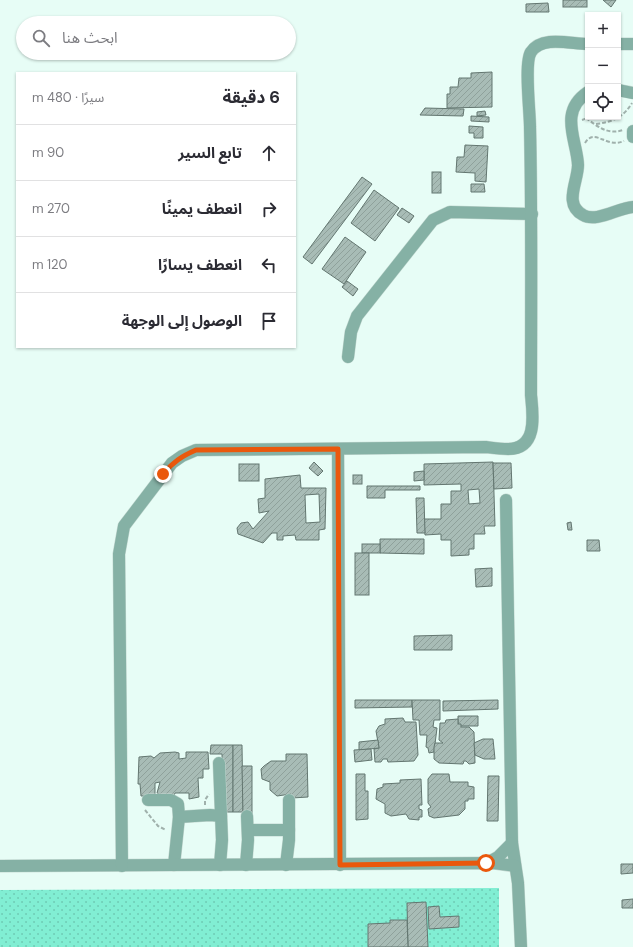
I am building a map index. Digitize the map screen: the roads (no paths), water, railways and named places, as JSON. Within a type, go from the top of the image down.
[{"type":"street","points":[[122,866],[119,554],[124,526],[172,463],[182,456],[196,450],[486,447],[509,450],[515,449],[530,438],[533,426],[531,395],[532,214],[527,63],[531,51],[544,43],[585,44]]},
{"type":"street","points":[[621,44],[633,44]]},
{"type":"street","points":[[621,91],[633,93]]},
{"type":"street","points":[[585,95],[578,102],[572,116],[571,137],[578,165],[577,178],[573,190],[573,202],[579,212],[589,218],[601,217],[631,205]]},
{"type":"street","points":[[348,357],[351,332],[357,316],[433,220],[450,212],[532,214]]},
{"type":"street","points":[[338,449],[340,865]]},
{"type":"street","points":[[506,500],[512,843],[521,947]]},
{"type":"street","points":[[219,763],[222,840],[220,865]]},
{"type":"street","points":[[148,800],[174,800],[178,804],[179,818],[174,865]]},
{"type":"street","points":[[286,865],[289,830],[289,800]]},
{"type":"street","points":[[179,818],[210,815],[221,816]]},
{"type":"street","points":[[246,865],[248,830],[247,816]]},
{"type":"street","points":[[248,830],[289,830]]},
{"type":"street","points":[[486,863],[498,857],[512,843]]},
{"type":"street","points":[[0,866],[486,863],[515,866]]}]
